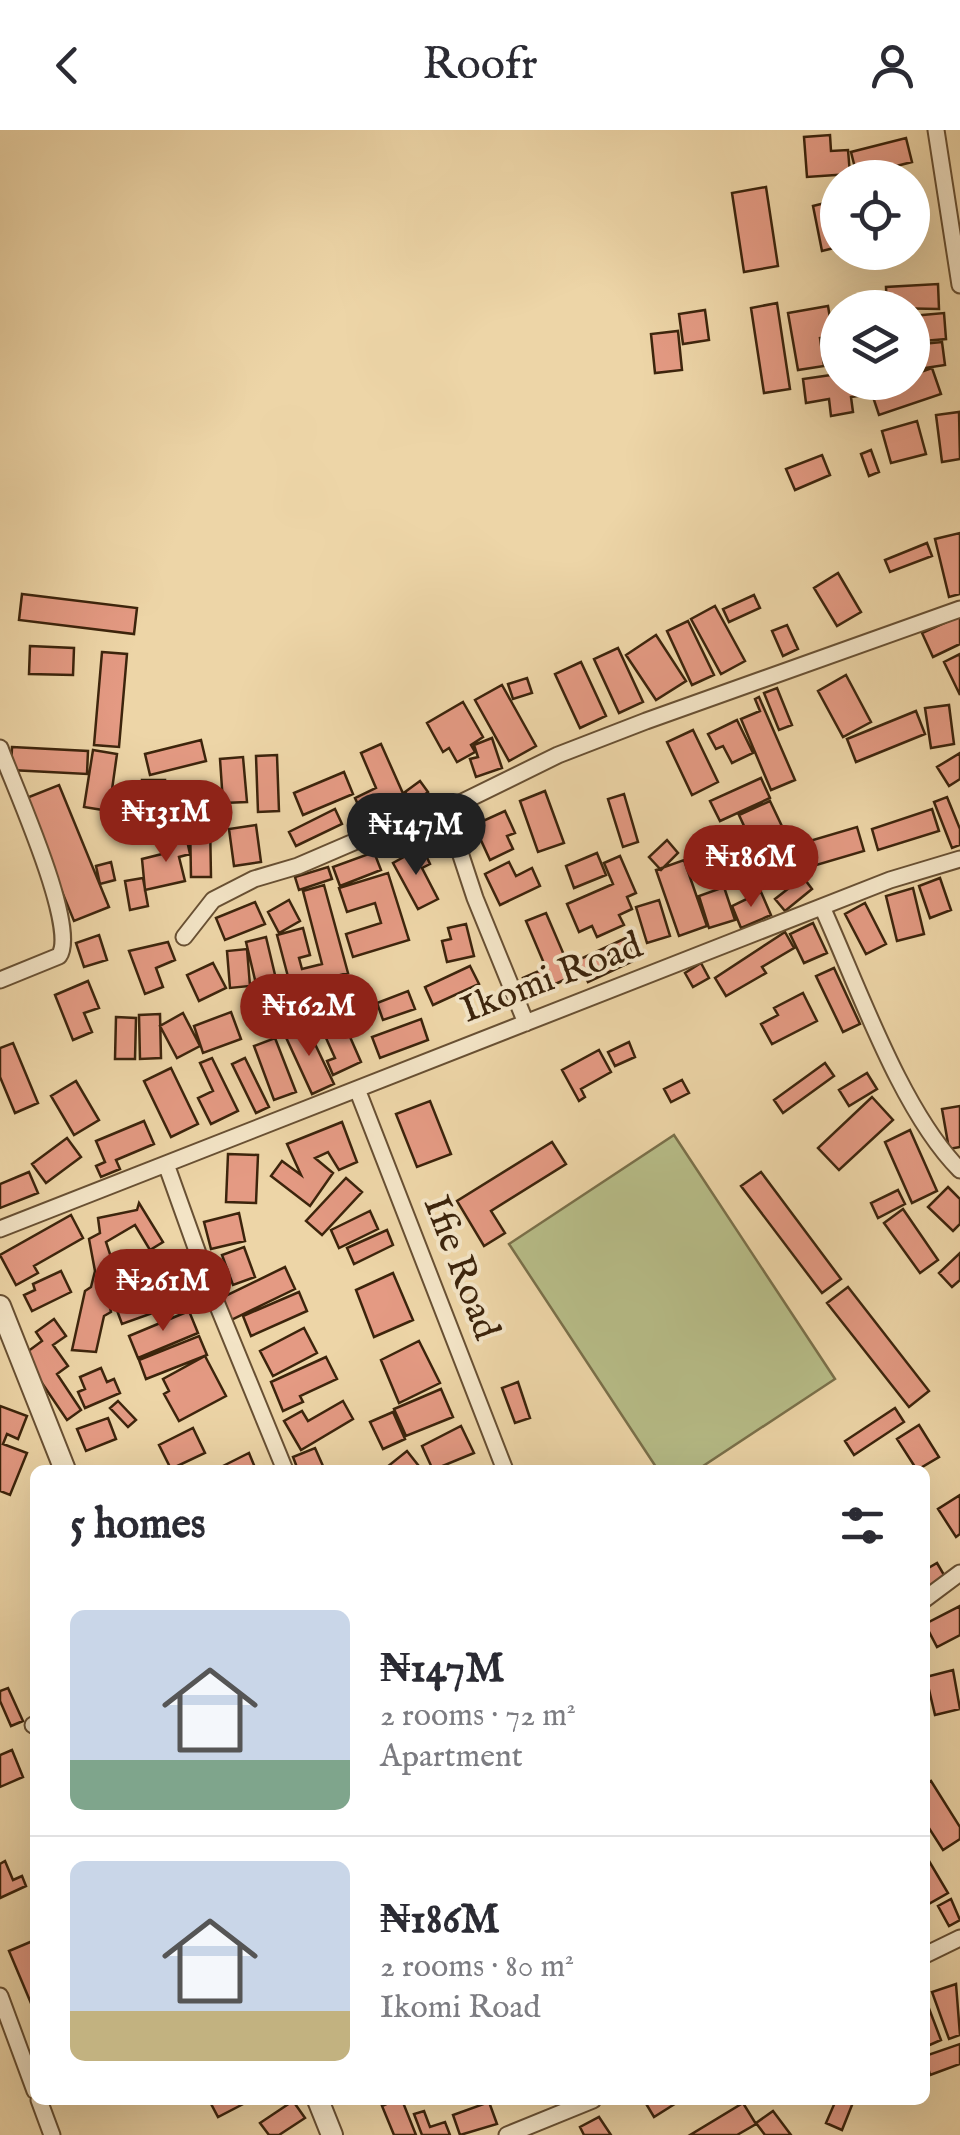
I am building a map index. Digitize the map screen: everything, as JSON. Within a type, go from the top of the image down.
[{"type":"street","points":[[936,130],[960,285]]},
{"type":"street","points":[[184,937],[196,917],[231,890],[412,818],[446,810],[558,755],[960,608]]},
{"type":"street","points":[[0,748],[42,860],[65,938],[59,956],[0,980]]},
{"type":"street","points":[[446,810],[475,898],[526,1023]]},
{"type":"street","name":"Ikomi Road","points":[[0,1229],[822,908],[960,859]]},
{"type":"street","points":[[822,908],[903,1084],[938,1148],[960,1170]]},
{"type":"street","name":"Ifie Road","points":[[357,1088],[503,1465]]},
{"type":"street","points":[[166,1164],[210,1287],[284,1465]]},
{"type":"street","points":[[0,1306],[63,1465]]},
{"type":"street","points":[[930,1595],[960,1573]]},
{"type":"street","points":[[930,1952],[960,1938]]},
{"type":"street","points":[[0,1996],[30,2077]]},
{"type":"street","points":[[40,2105],[52,2135]]},
{"type":"street","points":[[320,2105],[332,2135]]},
{"type":"street","points":[[507,2135],[581,2105]]},
{"type":"green space","points":[[674,1135],[835,1379],[705,1465],[655,1465],[509,1244]]},
{"type":"building","points":[[830,135],[831,151],[848,150],[849,160],[820,160],[820,176],[807,177],[804,137]]},
{"type":"building","points":[[906,138],[912,160],[853,160],[851,152]]},
{"type":"building","points":[[766,187],[778,266],[744,272],[732,193]]},
{"type":"building","points":[[820,204],[820,241],[813,206]]},
{"type":"building","points":[[938,284],[939,309],[930,309],[930,290],[886,287]]},
{"type":"building","points":[[777,303],[790,389],[764,393],[751,308]]},
{"type":"building","points":[[820,307],[820,367],[798,370],[788,313]]},
{"type":"building","points":[[705,310],[709,340],[683,344],[679,314]]},
{"type":"building","points":[[944,313],[946,339],[930,340],[930,314]]},
{"type":"building","points":[[678,331],[682,370],[655,373],[651,334]]},
{"type":"building","points":[[942,342],[945,365],[930,367],[930,343]]},
{"type":"building","points":[[930,369],[941,394],[930,398]]},
{"type":"building","points":[[820,377],[820,400],[823,400],[806,403],[803,379]]},
{"type":"building","points":[[829,400],[851,400],[853,412],[831,416]]},
{"type":"building","points":[[874,400],[923,400],[879,415]]},
{"type":"building","points":[[959,412],[960,459],[942,462],[936,415]]},
{"type":"building","points":[[917,421],[926,454],[891,463],[882,431]]},
{"type":"building","points":[[871,450],[879,472],[869,476],[861,454]]},
{"type":"building","points":[[822,455],[830,475],[795,490],[786,469]]},
{"type":"building","points":[[960,533],[960,594],[949,597],[935,539]]},
{"type":"building","points":[[927,543],[932,556],[890,572],[885,560]]},
{"type":"building","points":[[838,573],[861,612],[837,626],[814,588]]},
{"type":"building","points":[[22,594],[137,608],[134,634],[19,620]]},
{"type":"building","points":[[754,595],[760,608],[729,622],[723,609]]},
{"type":"building","points":[[715,606],[745,661],[721,674],[691,619]]},
{"type":"building","points":[[960,616],[960,644],[933,657],[922,633]]},
{"type":"building","points":[[688,621],[714,675],[692,685],[667,631]]},
{"type":"building","points":[[787,625],[798,649],[783,656],[772,631]]},
{"type":"building","points":[[656,635],[686,681],[656,700],[626,655]]},
{"type":"building","points":[[30,646],[74,648],[73,675],[29,674]]},
{"type":"building","points":[[618,648],[643,702],[619,713],[594,659]]},
{"type":"building","points":[[102,652],[127,654],[119,747],[94,745]]},
{"type":"building","points":[[960,654],[960,695],[944,662]]},
{"type":"building","points":[[581,662],[606,716],[580,728],[555,674]]},
{"type":"building","points":[[846,675],[871,722],[843,737],[818,691]]},
{"type":"building","points":[[527,678],[532,693],[513,699],[508,684]]},
{"type":"building","points":[[502,685],[536,746],[509,761],[475,700]]},
{"type":"building","points":[[777,688],[792,725],[779,730],[764,693]]},
{"type":"building","points":[[759,697],[795,780],[771,790],[741,719],[760,711],[755,699]]},
{"type":"building","points":[[463,702],[483,737],[471,745],[475,752],[457,762],[449,748],[443,752],[427,723]]},
{"type":"building","points":[[949,705],[954,744],[931,748],[925,708]]},
{"type":"building","points":[[916,711],[925,734],[856,762],[847,739]]},
{"type":"building","points":[[737,720],[753,753],[732,763],[723,746],[716,749],[708,734]]},
{"type":"building","points":[[693,730],[718,782],[692,795],[667,742]]},
{"type":"building","points":[[492,738],[502,768],[476,777],[470,759],[478,757],[474,745]]},
{"type":"building","points":[[201,740],[206,761],[150,775],[145,754]]},
{"type":"building","points":[[381,744],[405,798],[364,817],[355,798],[376,788],[361,753]]},
{"type":"building","points":[[12,747],[88,751],[87,774],[11,770]]},
{"type":"building","points":[[93,750],[117,754],[109,811],[84,807]]},
{"type":"building","points":[[960,753],[960,779],[949,786],[937,767]]},
{"type":"building","points":[[277,755],[279,811],[258,812],[256,756]]},
{"type":"building","points":[[243,757],[247,802],[223,803],[220,759]]},
{"type":"building","points":[[344,772],[353,794],[303,815],[294,793]]},
{"type":"building","points":[[761,778],[770,798],[720,821],[710,801]]},
{"type":"building","points":[[142,780],[165,780],[164,800],[142,799]]},
{"type":"building","points":[[420,781],[428,792],[414,803],[405,792]]},
{"type":"building","points":[[59,785],[109,907],[74,921],[24,799]]},
{"type":"building","points":[[545,791],[564,843],[538,852],[520,801]]},
{"type":"building","points":[[624,794],[638,842],[623,847],[608,799]]},
{"type":"building","points":[[947,797],[960,829],[960,845],[952,848],[934,802]]},
{"type":"building","points":[[770,801],[788,839],[757,854],[739,815]]},
{"type":"building","points":[[335,809],[342,824],[296,846],[289,832]]},
{"type":"building","points":[[932,809],[939,831],[878,850],[872,829]]},
{"type":"building","points":[[505,811],[515,833],[507,836],[513,849],[490,860],[474,825]]},
{"type":"building","points":[[210,821],[211,877],[191,877],[190,822]]},
{"type":"building","points":[[256,825],[261,862],[234,866],[229,829]]},
{"type":"building","points":[[857,827],[864,851],[813,866],[806,842]]},
{"type":"building","points":[[186,836],[190,854],[179,857],[185,881],[145,890],[142,859],[170,852],[167,840]]},
{"type":"building","points":[[667,840],[678,853],[661,870],[649,857]]},
{"type":"building","points":[[422,847],[430,864],[422,868],[438,899],[418,909],[393,863]]},
{"type":"building","points":[[374,852],[381,870],[340,886],[333,867]]},
{"type":"building","points":[[597,853],[606,875],[574,888],[566,866]]},
{"type":"building","points":[[620,856],[636,893],[627,897],[632,909],[619,915],[624,925],[597,937],[592,926],[579,932],[567,904],[613,884],[604,863]]},
{"type":"building","points":[[684,860],[707,926],[679,936],[656,870]]},
{"type":"building","points":[[111,862],[115,880],[100,884],[96,866]]},
{"type":"building","points":[[509,862],[516,876],[532,868],[540,886],[500,905],[485,874]]},
{"type":"building","points":[[328,867],[332,879],[299,890],[295,877]]},
{"type":"building","points":[[388,873],[409,940],[353,957],[346,934],[381,923],[375,903],[347,912],[339,888]]},
{"type":"building","points":[[803,877],[812,889],[785,911],[775,899]]},
{"type":"building","points":[[143,878],[148,906],[130,910],[125,881]]},
{"type":"building","points":[[940,878],[951,910],[930,918],[919,886]]},
{"type":"building","points":[[324,885],[348,973],[291,988],[277,935],[303,928],[310,955],[299,958],[302,969],[322,964],[303,891]]},
{"type":"building","points":[[724,887],[735,920],[709,928],[699,896]]},
{"type":"building","points":[[913,888],[924,934],[897,941],[886,896]]},
{"type":"building","points":[[761,892],[771,915],[741,928],[732,906]]},
{"type":"building","points":[[289,900],[300,921],[279,933],[268,912]]},
{"type":"building","points":[[659,900],[670,936],[647,943],[636,907]]},
{"type":"building","points":[[255,902],[265,924],[225,940],[216,918]]},
{"type":"building","points":[[865,903],[886,944],[866,954],[845,914]]},
{"type":"building","points":[[546,913],[573,976],[531,995],[523,978],[546,968],[526,921]]},
{"type":"building","points":[[813,923],[827,953],[804,963],[790,934]]},
{"type":"building","points":[[466,924],[474,956],[447,962],[442,941],[451,939],[448,928]]},
{"type":"building","points":[[785,932],[794,948],[762,967],[766,973],[726,996],[715,978]]},
{"type":"building","points":[[99,935],[107,960],[84,967],[76,943]]},
{"type":"building","points":[[266,937],[276,979],[256,984],[246,942]]},
{"type":"building","points":[[626,938],[635,960],[588,982],[578,960]]},
{"type":"building","points":[[168,942],[175,960],[156,968],[163,987],[145,994],[129,951]]},
{"type":"building","points":[[247,949],[250,986],[230,988],[227,951]]},
{"type":"building","points":[[213,963],[226,988],[199,1001],[187,975]]},
{"type":"building","points":[[701,963],[709,978],[693,987],[685,973]]},
{"type":"building","points":[[470,966],[479,984],[433,1005],[425,987]]},
{"type":"building","points":[[834,968],[860,1024],[843,1032],[816,976]]},
{"type":"building","points":[[88,981],[99,1008],[84,1013],[92,1032],[73,1040],[55,995]]},
{"type":"building","points":[[408,991],[415,1009],[383,1020],[377,1003]]},
{"type":"building","points":[[803,993],[817,1021],[772,1044],[761,1024],[778,1015],[774,1008]]},
{"type":"building","points":[[292,1001],[299,1019],[282,1026],[275,1008]]},
{"type":"building","points":[[347,1005],[352,1017],[343,1021],[361,1062],[333,1075],[327,1061],[335,1058],[317,1018]]},
{"type":"building","points":[[231,1012],[241,1039],[203,1053],[194,1026]]},
{"type":"building","points":[[183,1013],[200,1046],[177,1058],[160,1026]]},
{"type":"building","points":[[160,1014],[161,1058],[140,1059],[139,1015]]},
{"type":"building","points":[[116,1017],[136,1018],[135,1059],[115,1059]]},
{"type":"building","points":[[421,1019],[428,1040],[380,1058],[372,1037]]},
{"type":"building","points":[[305,1023],[334,1084],[312,1094],[284,1033]]},
{"type":"building","points":[[275,1038],[296,1092],[274,1100],[254,1046]]},
{"type":"building","points":[[629,1042],[635,1057],[615,1066],[608,1052]]},
{"type":"building","points":[[13,1043],[38,1103],[15,1113],[0,1077],[0,1048]]},
{"type":"building","points":[[599,1050],[611,1072],[581,1089],[585,1097],[579,1101],[562,1070]]},
{"type":"building","points":[[212,1058],[238,1111],[211,1124],[198,1098],[213,1091],[200,1063]]},
{"type":"building","points":[[245,1058],[269,1107],[256,1113],[232,1064]]},
{"type":"building","points":[[825,1063],[834,1076],[783,1113],[774,1100]]},
{"type":"building","points":[[171,1068],[198,1124],[171,1137],[144,1081]]},
{"type":"building","points":[[867,1073],[877,1089],[849,1106],[839,1090]]},
{"type":"building","points":[[682,1080],[689,1093],[671,1102],[664,1089]]},
{"type":"building","points":[[76,1081],[99,1120],[74,1135],[51,1096]]},
{"type":"building","points":[[872,1097],[893,1120],[839,1170],[818,1148]]},
{"type":"building","points":[[430,1101],[451,1154],[417,1167],[396,1114]]},
{"type":"building","points":[[960,1106],[960,1147],[949,1149],[942,1109]]},
{"type":"building","points":[[144,1121],[154,1144],[116,1160],[120,1169],[101,1177],[96,1166],[105,1162],[96,1141]]},
{"type":"building","points":[[342,1122],[357,1162],[339,1170],[328,1152],[315,1158],[333,1173],[310,1206],[271,1176],[282,1161],[301,1175],[287,1144]]},
{"type":"building","points":[[910,1130],[937,1191],[912,1203],[885,1142]]},
{"type":"building","points":[[67,1138],[81,1157],[46,1183],[32,1164]]},
{"type":"building","points":[[552,1142],[566,1164],[491,1211],[505,1233],[484,1246],[457,1201]]},
{"type":"building","points":[[228,1154],[258,1155],[256,1203],[226,1202]]},
{"type":"building","points":[[29,1172],[38,1193],[0,1208],[0,1184]]},
{"type":"building","points":[[761,1172],[841,1279],[822,1293],[741,1186]]},
{"type":"building","points":[[346,1178],[362,1192],[322,1235],[306,1221]]},
{"type":"building","points":[[948,1187],[960,1199],[960,1224],[953,1231],[928,1207]]},
{"type":"building","points":[[898,1190],[905,1204],[878,1218],[871,1203]]},
{"type":"building","points":[[139,1203],[163,1242],[150,1250],[135,1225],[106,1242],[115,1269],[113,1281],[105,1286],[111,1312],[104,1316],[96,1352],[72,1350],[85,1291],[91,1287],[95,1271],[89,1239],[100,1233],[98,1218],[137,1210]]},
{"type":"building","points":[[903,1209],[938,1260],[920,1273],[884,1223]]},
{"type":"building","points":[[370,1211],[378,1229],[339,1248],[331,1230]]},
{"type":"building","points":[[239,1213],[245,1241],[211,1249],[204,1222]]},
{"type":"building","points":[[71,1215],[83,1238],[34,1266],[38,1273],[16,1285],[0,1255]]},
{"type":"building","points":[[387,1230],[393,1245],[354,1264],[347,1248]]},
{"type":"building","points":[[244,1247],[255,1277],[233,1285],[222,1255]]},
{"type":"building","points":[[148,1252],[153,1274],[119,1282],[114,1259]]},
{"type":"building","points":[[960,1253],[960,1280],[952,1287],[939,1273]]},
{"type":"building","points":[[285,1267],[295,1289],[231,1320],[221,1298]]},
{"type":"building","points":[[61,1271],[71,1292],[32,1311],[24,1295],[35,1290],[33,1284]]},
{"type":"building","points":[[393,1273],[413,1320],[374,1337],[356,1290]]},
{"type":"building","points":[[848,1287],[929,1391],[909,1407],[827,1303]]},
{"type":"building","points":[[153,1290],[161,1310],[122,1324],[115,1305]]},
{"type":"building","points":[[299,1292],[307,1311],[251,1336],[243,1316]]},
{"type":"building","points":[[189,1311],[198,1333],[138,1358],[129,1336]]},
{"type":"building","points":[[54,1319],[66,1336],[53,1345],[68,1366],[57,1374],[81,1410],[67,1420],[23,1355],[42,1341],[36,1332]]},
{"type":"building","points":[[304,1328],[317,1353],[273,1376],[260,1351]]},
{"type":"building","points":[[199,1336],[207,1355],[146,1379],[139,1360]]},
{"type":"building","points":[[419,1341],[440,1383],[399,1403],[381,1360]]},
{"type":"building","points":[[205,1356],[226,1396],[179,1421],[164,1394],[169,1391],[163,1379]]},
{"type":"building","points":[[326,1357],[337,1379],[300,1396],[303,1402],[283,1411],[271,1382]]},
{"type":"building","points":[[101,1368],[107,1382],[114,1379],[120,1393],[85,1408],[78,1392],[85,1389],[80,1377]]},
{"type":"building","points":[[518,1382],[530,1418],[515,1423],[502,1388]]},
{"type":"building","points":[[441,1389],[453,1417],[406,1436],[394,1409]]},
{"type":"building","points":[[118,1401],[136,1420],[128,1427],[110,1408]]},
{"type":"building","points":[[343,1401],[353,1419],[301,1450],[284,1421],[302,1411],[308,1421]]},
{"type":"building","points":[[0,1406],[27,1416],[18,1439],[7,1434],[3,1444],[27,1453],[10,1495],[0,1491]]},
{"type":"building","points":[[895,1408],[904,1422],[854,1455],[845,1441]]},
{"type":"building","points":[[393,1412],[405,1439],[383,1449],[370,1422]]},
{"type":"building","points":[[108,1418],[116,1439],[86,1451],[77,1429]]},
{"type":"building","points":[[919,1425],[939,1457],[925,1465],[914,1465],[897,1439]]},
{"type":"building","points":[[461,1426],[474,1453],[445,1465],[431,1465],[422,1446]]},
{"type":"building","points":[[193,1428],[205,1453],[180,1465],[169,1465],[159,1445]]},
{"type":"building","points":[[315,1448],[323,1465],[296,1465],[293,1457]]},
{"type":"building","points":[[407,1451],[418,1465],[390,1465]]},
{"type":"building","points":[[249,1453],[254,1465],[225,1465]]},
{"type":"building","points":[[960,1495],[960,1534],[956,1537],[938,1509]]},
{"type":"building","points":[[937,1563],[947,1580],[930,1591],[930,1567]]},
{"type":"building","points":[[960,1606],[960,1635],[937,1647],[930,1634],[930,1621]]},
{"type":"building","points":[[953,1670],[960,1709],[935,1715],[930,1676]]},
{"type":"building","points":[[8,1688],[23,1721],[11,1726],[0,1701],[0,1691]]},
{"type":"building","points":[[12,1750],[23,1777],[0,1787],[0,1755]]},
{"type":"building","points":[[930,1782],[960,1827],[960,1839],[943,1850],[930,1830]]},
{"type":"building","points":[[5,1861],[13,1880],[22,1876],[26,1886],[0,1898],[0,1864]]},
{"type":"building","points":[[930,1863],[948,1893],[930,1903]]},
{"type":"building","points":[[951,1899],[960,1920],[949,1926],[938,1906]]},
{"type":"building","points":[[30,1942],[30,2001],[9,1951]]},
{"type":"building","points":[[956,1984],[960,2035],[949,2039],[932,1992]]},
{"type":"building","points":[[930,2011],[941,2040],[930,2045]]},
{"type":"building","points":[[960,2044],[960,2064],[930,2075],[930,2054]]},
{"type":"building","points":[[212,2105],[241,2105],[218,2117]]},
{"type":"building","points":[[287,2105],[296,2105],[305,2118],[279,2135],[269,2135],[260,2123]]},
{"type":"building","points":[[404,2105],[416,2135],[394,2135],[382,2106]]},
{"type":"building","points":[[490,2105],[497,2124],[460,2135],[453,2115]]},
{"type":"building","points":[[647,2105],[673,2105],[654,2117]]},
{"type":"building","points":[[740,2105],[744,2105],[756,2124],[737,2135],[690,2135]]},
{"type":"building","points":[[834,2105],[852,2105],[842,2130],[826,2123]]},
{"type":"building","points":[[424,2111],[430,2127],[445,2122],[450,2135],[422,2135],[414,2114]]},
{"type":"building","points":[[773,2111],[791,2135],[765,2135],[756,2123]]},
{"type":"building","points":[[599,2117],[611,2135],[584,2135],[580,2127]]}]
